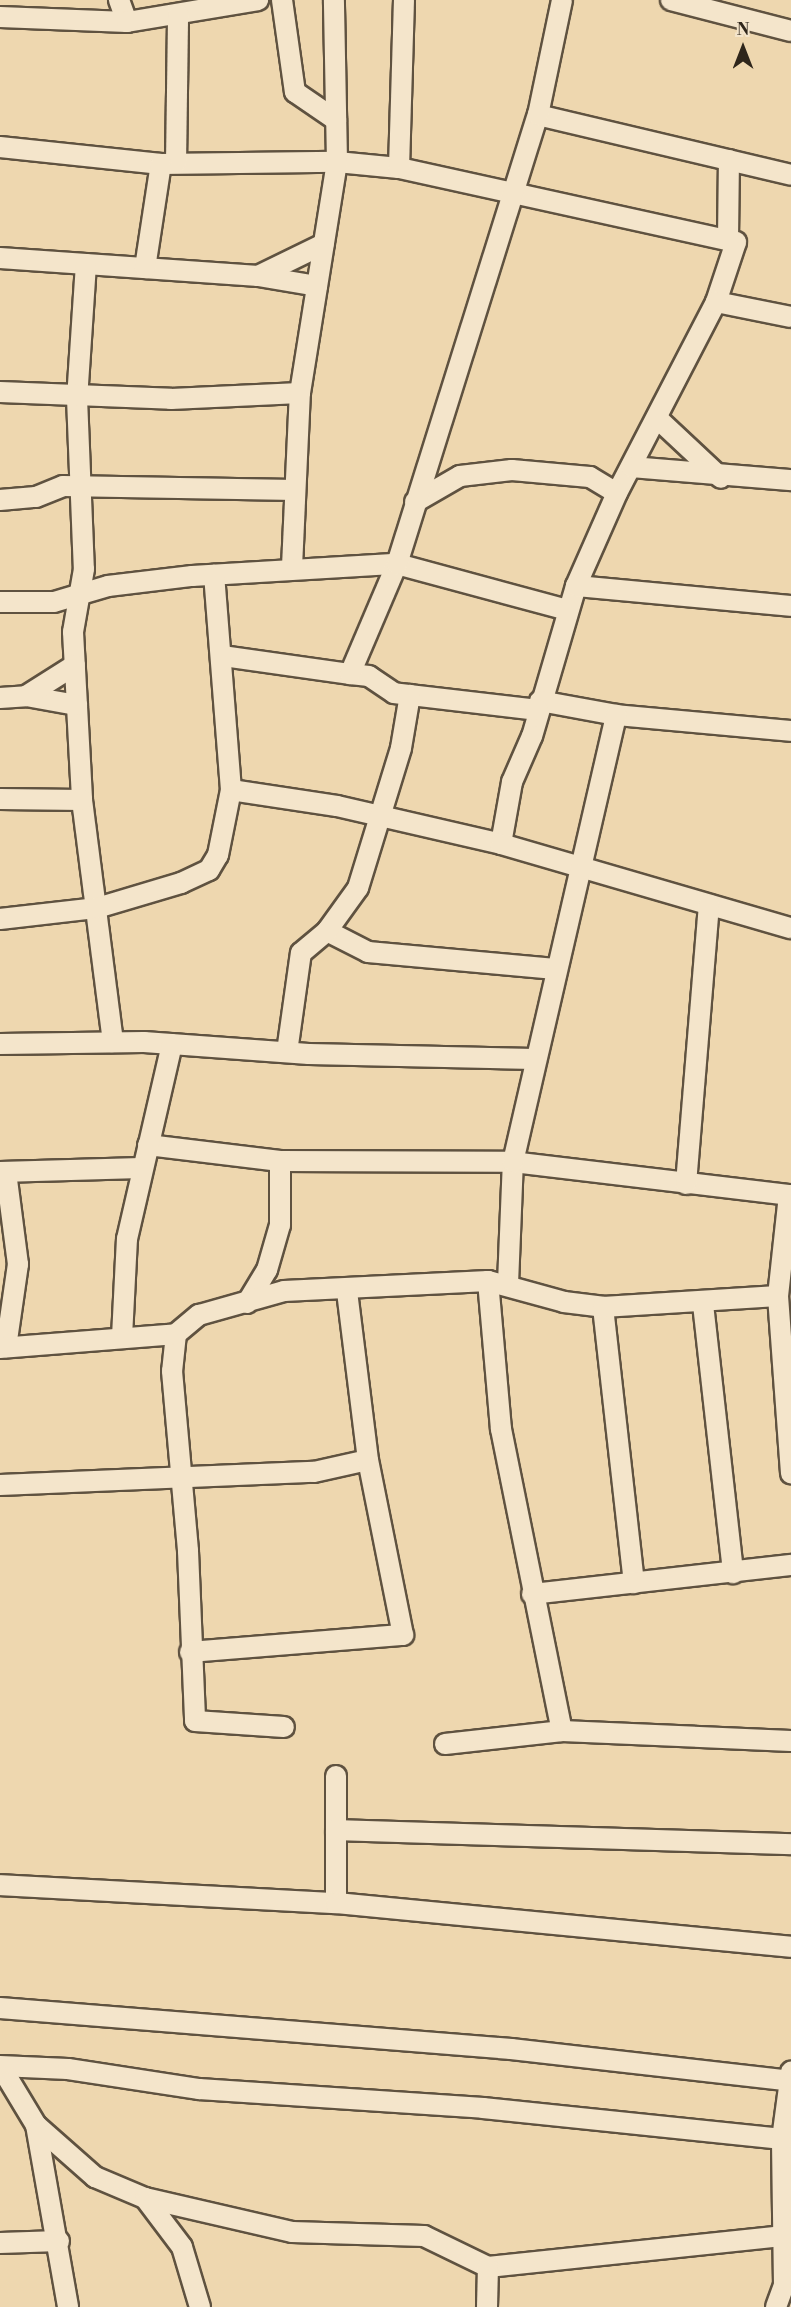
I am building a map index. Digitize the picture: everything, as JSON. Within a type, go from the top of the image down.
[{"type":"street","points":[[119,0],[127,22]]},
{"type":"street","points":[[0,17],[127,22],[258,0]]},
{"type":"street","points":[[282,0],[295,92],[336,120]]},
{"type":"street","points":[[292,567],[300,393],[337,162],[334,0]]},
{"type":"street","points":[[399,168],[404,0]]},
{"type":"street","points":[[350,674],[397,564],[538,115],[562,0]]},
{"type":"street","points":[[671,0],[791,31]]},
{"type":"street","points":[[145,268],[168,163],[178,15]]},
{"type":"street","points":[[538,115],[791,175]]},
{"type":"street","points":[[0,147],[168,163],[337,162],[399,168],[513,190],[585,212],[736,242],[737,250],[716,302],[658,419],[617,493],[576,586],[512,782],[501,844]]},
{"type":"street","points":[[728,239],[729,160]]},
{"type":"street","points":[[258,276],[324,244]]},
{"type":"street","points":[[0,258],[258,276],[317,286]]},
{"type":"street","points":[[86,264],[77,398],[78,486],[84,569],[82,596],[73,632],[82,800],[113,1042]]},
{"type":"street","points":[[716,302],[791,317]]},
{"type":"street","points":[[0,392],[77,398],[300,393]]},
{"type":"street","points":[[658,419],[721,478]]},
{"type":"street","points":[[632,467],[721,478],[791,480]]},
{"type":"street","points":[[415,502],[460,476],[512,470],[590,477],[617,493]]},
{"type":"street","points":[[0,500],[78,486],[295,490]]},
{"type":"street","points":[[0,602],[54,602],[82,596],[108,586],[214,574],[292,567],[397,564],[568,610]]},
{"type":"street","points":[[84,569],[108,586]]},
{"type":"street","points":[[0,919],[97,908],[209,870],[230,817],[231,790],[223,656],[214,574]]},
{"type":"street","points":[[576,586],[791,606]]},
{"type":"street","points":[[54,602],[73,632]]},
{"type":"street","points":[[223,656],[350,674],[410,695],[539,705],[616,715],[791,731]]},
{"type":"street","points":[[26,696],[75,665]]},
{"type":"street","points":[[287,1052],[301,953],[327,931],[358,888],[401,748],[410,695]]},
{"type":"street","points":[[0,698],[26,696],[77,705]]},
{"type":"street","points":[[562,1731],[532,1594],[501,1429],[498,1283],[513,1162],[534,1059],[616,715]]},
{"type":"street","points":[[231,790],[378,817],[501,844],[791,928]]},
{"type":"street","points":[[0,799],[82,800]]},
{"type":"street","points":[[686,1184],[709,904]]},
{"type":"street","points":[[327,931],[368,952],[555,969]]},
{"type":"street","points":[[0,1044],[113,1042],[287,1052],[534,1059]]},
{"type":"street","points":[[122,1336],[124,1258],[141,1168],[172,1044]]},
{"type":"street","points":[[148,1145],[280,1161],[513,1162],[790,1195],[778,1296],[785,1320],[791,1474]]},
{"type":"street","points":[[247,1303],[267,1269],[280,1225],[280,1161]]},
{"type":"street","points":[[141,1168],[3,1172],[18,1264],[3,1348],[122,1336],[176,1334],[199,1315],[284,1291],[347,1291],[498,1283],[564,1302],[603,1306],[703,1304],[778,1296]]},
{"type":"street","points":[[190,1652],[403,1635],[368,1460],[347,1291]]},
{"type":"street","points":[[703,1304],[733,1573]]},
{"type":"street","points":[[603,1306],[634,1583]]},
{"type":"street","points":[[176,1334],[172,1371],[181,1478],[195,1721],[284,1727]]},
{"type":"street","points":[[0,1485],[314,1472],[368,1460]]},
{"type":"street","points":[[532,1594],[791,1565]]},
{"type":"street","points":[[445,1744],[562,1731],[791,1741]]},
{"type":"street","points":[[336,1776],[336,1903]]},
{"type":"street","points":[[336,1830],[791,1844]]},
{"type":"street","points":[[0,1885],[336,1903],[791,1947]]},
{"type":"street","points":[[0,2008],[511,2049],[791,2078],[782,2139],[787,2234],[783,2285],[776,2307]]},
{"type":"street","points":[[0,2067],[68,2069],[199,2089],[483,2108],[782,2139]]},
{"type":"street","points":[[0,2067],[36,2125],[95,2176],[145,2198],[292,2232],[424,2236],[488,2267],[787,2234]]},
{"type":"street","points":[[36,2125],[59,2241],[68,2307]]},
{"type":"street","points":[[145,2198],[182,2247],[200,2307]]},
{"type":"street","points":[[0,2243],[59,2241]]},
{"type":"street","points":[[487,2307],[488,2267]]}]
